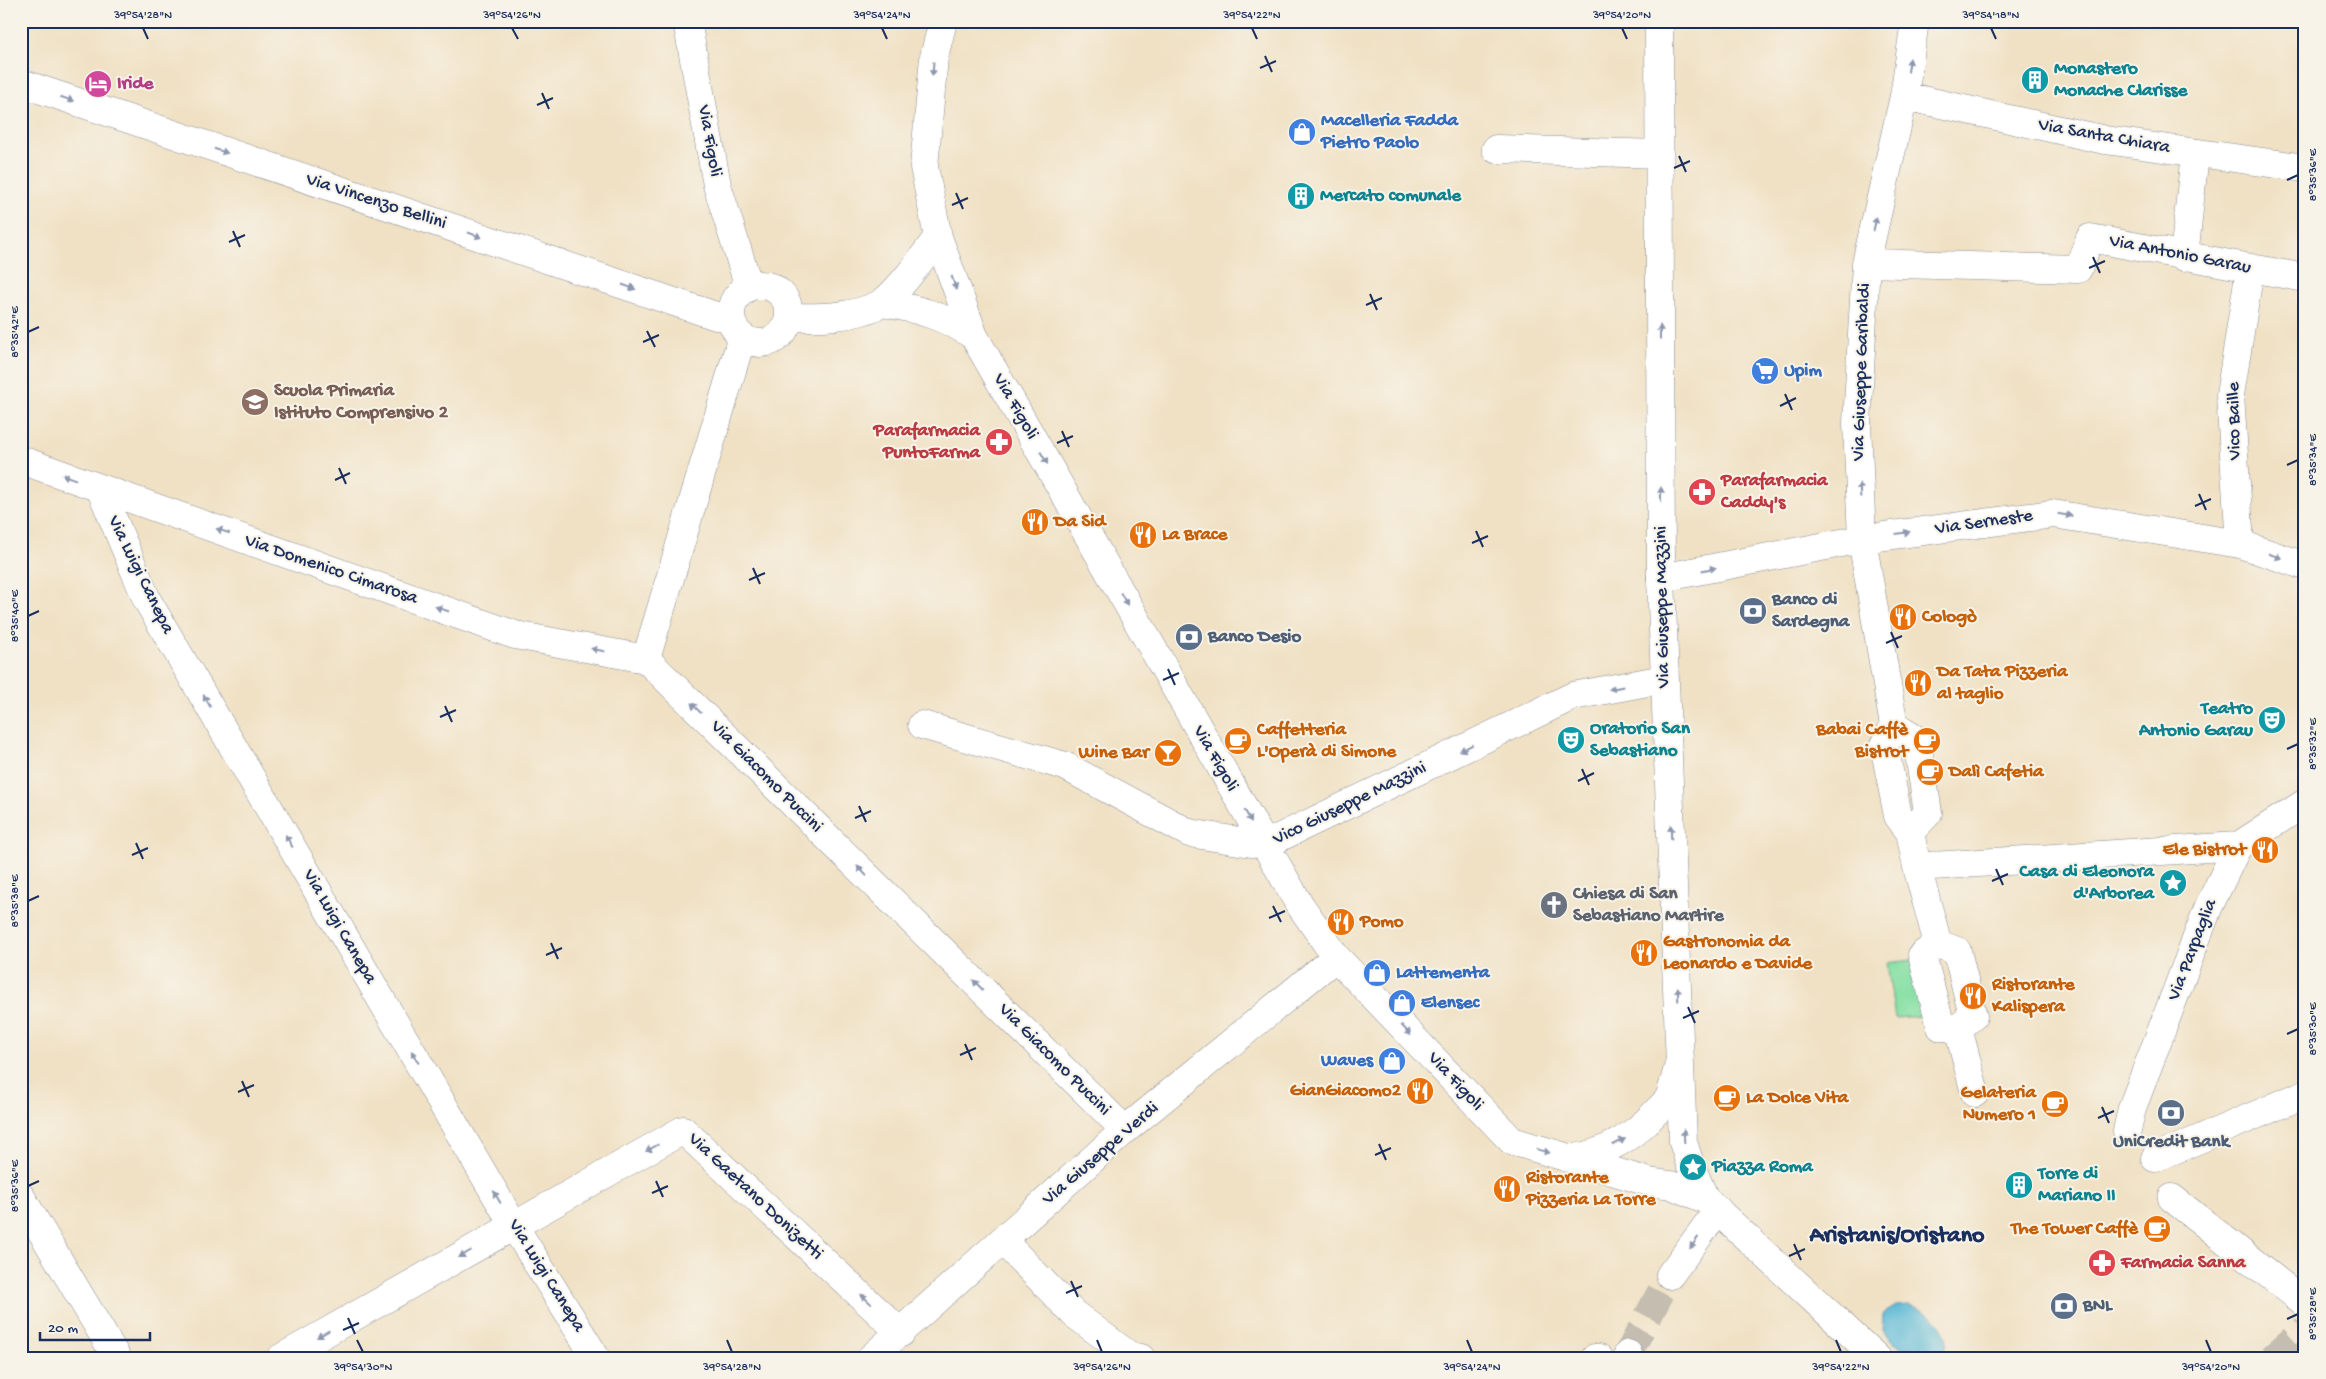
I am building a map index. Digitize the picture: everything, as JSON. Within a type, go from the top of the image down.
[{"type":"street","name":"Via Figoli","points":[[687,21],[717,185],[749,287]]},
{"type":"street","points":[[938,237],[924,167],[934,57],[943,21]]},
{"type":"street","name":"Via Giuseppe Mazzini","points":[[1659,21],[1661,578],[1680,1060]]},
{"type":"street","name":"Via Giuseppe Garibaldi","points":[[1915,21],[1904,96],[1866,263],[1857,423],[1862,539],[1894,726],[1917,740],[1928,813],[1910,832],[1917,867],[1938,944],[1922,955],[1941,1027],[1958,1028],[1975,1093]]},
{"type":"street","name":"Via Vincenzo Bellini","points":[[21,83],[716,316],[736,326]]},
{"type":"street","name":"Via Santa Chiara","points":[[1904,96],[2104,140],[2305,168]]},
{"type":"street","points":[[1496,150],[1659,154]]},
{"type":"street","points":[[2184,256],[2195,152]]},
{"type":"street","name":"Via Figoli","points":[[881,303],[918,265],[938,237]]},
{"type":"street","name":"Via Figoli","points":[[938,237],[974,336],[1298,902],[1336,957],[1512,1141],[1574,1158]]},
{"type":"street","name":"Via Antonio Garau","points":[[1866,263],[2078,269],[2090,238],[2305,278]]},
{"type":"street","name":"Vico Baille","points":[[2240,544],[2230,396],[2250,269]]},
{"type":"street","points":[[646,660],[736,326],[735,299],[749,287],[769,286],[778,291],[788,307],[789,317],[786,326],[775,339],[758,343],[750,341],[736,326]]},
{"type":"street","name":"Via Figoli","points":[[789,317],[828,318],[881,303],[913,308],[937,315],[957,324],[974,336]]},
{"type":"street","name":"Via Domenico Cimarosa","points":[[21,460],[515,635],[646,660]]},
{"type":"street","name":"Via Luigi Canepa","points":[[100,488],[147,600],[514,1226],[596,1358]]},
{"type":"street","name":"Via Serneste","points":[[1661,578],[1862,539],[2053,514],[2240,544],[2305,566]]},
{"type":"street","name":"Via Giacomo Puccini","points":[[646,660],[1125,1130]]},
{"type":"street","name":"Vico Giuseppe Mazzini","points":[[922,725],[1065,766],[1189,833],[1264,845],[1573,696],[1664,679]]},
{"type":"street","points":[[1917,867],[2238,846],[2305,803]]},
{"type":"street","name":"Via Parpaglia","points":[[2127,1131],[2132,1108],[2208,908],[2238,846]]},
{"type":"street","name":"Via Giuseppe Verdi","points":[[872,1358],[1125,1130],[1336,957]]},
{"type":"street","points":[[1574,1158],[1592,1155],[1604,1150],[1625,1140],[1642,1127],[1668,1099],[1680,1060]]},
{"type":"street","points":[[1680,1060],[1684,1142],[1690,1164],[1712,1204]]},
{"type":"street","points":[[2155,1158],[2305,1094]]},
{"type":"street","name":"Via Gaetano Donizetti","points":[[281,1358],[683,1130],[901,1333]]},
{"type":"street","points":[[1574,1158],[1649,1182],[1671,1185],[1712,1204],[1877,1358]]},
{"type":"street","points":[[21,1197],[117,1358]]},
{"type":"street","points":[[2172,1198],[2305,1303]]},
{"type":"street","points":[[1670,1275],[1712,1204]]},
{"type":"street","points":[[1003,1241],[1074,1314],[1133,1357]]},
{"type":"green space","points":[[1913,960],[1923,1016],[1895,1018],[1887,963]]},
{"type":"water","points":[[1909,1305],[1933,1317],[1944,1332],[1947,1340],[1942,1358],[1910,1358],[1882,1331],[1883,1314],[1896,1306]]},
{"type":"tunnel","points":[[1628,1354],[1670,1275]]},
{"type":"tunnel","points":[[2272,1358],[2305,1329]]},
{"type":"place","name":"Monastero Monache Clarisse","points":[[2035,80]]},
{"type":"place","name":"Iride","points":[[98,84]]},
{"type":"place","name":"Macelleria Fadda Pietro Paolo","points":[[1302,132]]},
{"type":"place","name":"Mercato comunale","points":[[1301,196]]},
{"type":"place","name":"Upim","points":[[1765,371]]},
{"type":"place","name":"Scuola Primaria Istituto Comprensivo 2","points":[[255,402]]},
{"type":"place","name":"Parafarmacia PuntoFarma","points":[[999,442]]},
{"type":"place","name":"Parafarmacia Caddy's","points":[[1702,492]]},
{"type":"place","name":"Da Sid","points":[[1035,522]]},
{"type":"place","name":"La Brace","points":[[1143,535]]},
{"type":"place","name":"Banco di Sardegna","points":[[1753,611]]},
{"type":"place","name":"Cologò","points":[[1903,617]]},
{"type":"place","name":"Banco Desio","points":[[1189,637]]},
{"type":"place","name":"Da Tata Pizzeria al taglio","points":[[1918,683]]},
{"type":"place","name":"Teatro Antonio Garau","points":[[2272,720]]},
{"type":"place","name":"Oratorio San Sebastiano","points":[[1571,740]]},
{"type":"place","name":"Caffetteria L'Operà di Simone","points":[[1238,741]]},
{"type":"place","name":"Babai Caffè Bistrot","points":[[1927,741]]},
{"type":"place","name":"Wine Bar","points":[[1168,753]]},
{"type":"place","name":"Dalì Cafetia","points":[[1930,772]]},
{"type":"place","name":"Ele Bistrot","points":[[2265,850]]},
{"type":"place","name":"Casa di Eleonora d'Arborea","points":[[2173,883]]},
{"type":"place","name":"Chiesa di San Sebastiano Martire","points":[[1554,905]]},
{"type":"place","name":"Pomo","points":[[1341,922]]},
{"type":"place","name":"Gastronomia da Leonardo e Davide","points":[[1644,953]]},
{"type":"place","name":"Lattementa","points":[[1377,973]]},
{"type":"place","name":"Ristorante Kalispera","points":[[1973,996]]},
{"type":"place","name":"Elensec","points":[[1402,1003]]},
{"type":"place","name":"Waves","points":[[1392,1061]]},
{"type":"place","name":"GianGiacomo2","points":[[1420,1091]]},
{"type":"place","name":"La Dolce Vita","points":[[1727,1098]]},
{"type":"place","name":"Gelateria Numero 1","points":[[2055,1104]]},
{"type":"place","name":"UniCredit Bank","points":[[2171,1113]]},
{"type":"place","name":"Piazza Roma","points":[[1693,1167]]},
{"type":"place","name":"Torre di Mariano II","points":[[2019,1185]]},
{"type":"place","name":"Ristorante Pizzeria La Torre","points":[[1507,1189]]},
{"type":"place","name":"The Tower Caffè","points":[[2157,1229]]},
{"type":"place","name":"Farmacia Sanna","points":[[2102,1263]]},
{"type":"place","name":"BNL","points":[[2064,1306]]},
{"type":"district","name":"Aristanis/Oristano","points":[[1897,1236]]}]
